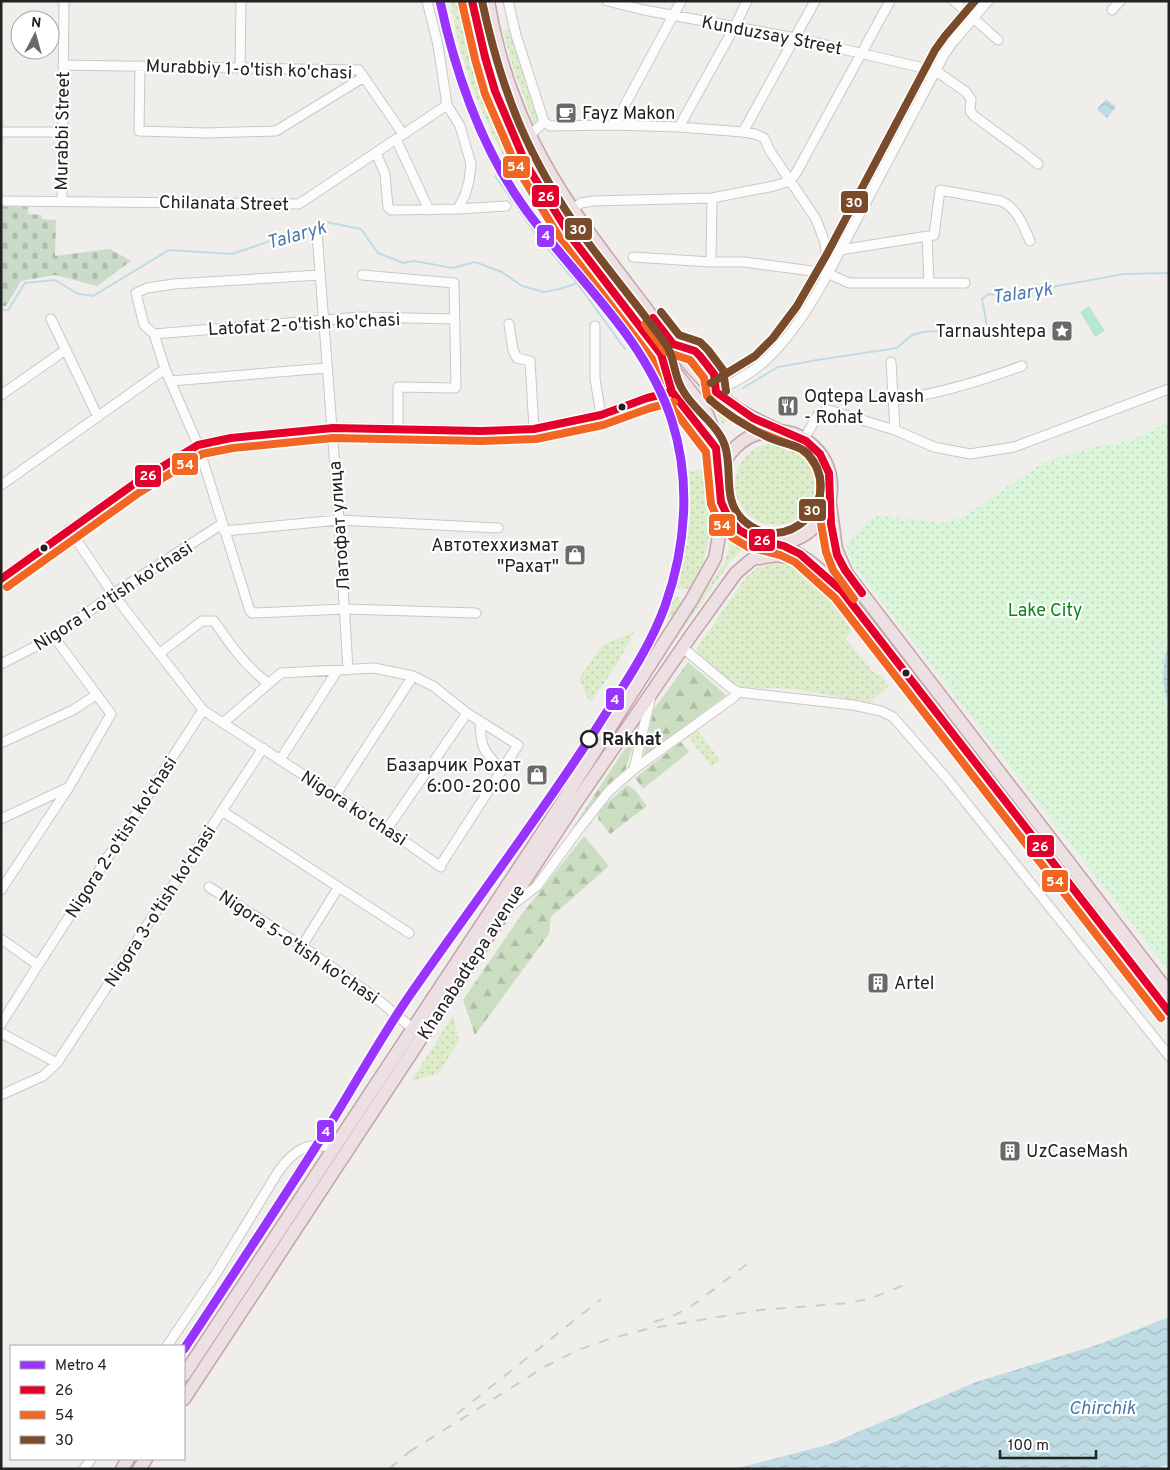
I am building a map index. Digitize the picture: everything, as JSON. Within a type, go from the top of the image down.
[{"type":"highway","points":[[472,1],[495,91],[530,170],[571,237],[707,414],[714,430],[721,502],[728,517],[739,530],[753,538],[792,550],[815,566],[850,601],[1169,1012]]},
{"type":"highway","points":[[488,1],[509,84],[530,135],[546,167],[572,210],[682,354],[716,392],[740,411],[780,431],[804,439],[819,452],[829,470],[831,483],[830,504],[836,549],[839,560],[847,574],[1169,993]]},
{"type":"highway","points":[[719,483],[722,468],[736,447],[756,434],[780,431]]},
{"type":"highway","name":"Khanabadtepa avenue","points":[[185,1373],[606,734],[712,567],[718,544],[721,502]]},
{"type":"highway","points":[[774,543],[791,541],[810,531],[820,522],[830,504]]},
{"type":"highway","name":"Khanabadtepa avenue","points":[[185,1397],[577,801],[652,692],[731,578],[774,543]]},
{"type":"highway","points":[[750,561],[768,556],[785,555],[803,560],[815,566]]},
{"type":"highway","points":[[495,902],[506,909]]},
{"type":"street","name":"Murabbi Street","points":[[62,201],[64,1]]},
{"type":"street","points":[[240,68],[241,1]]},
{"type":"street","points":[[427,1],[438,45],[447,105],[460,126],[471,164],[465,195],[458,209]]},
{"type":"street","points":[[508,1],[516,35],[544,122],[550,126],[614,124],[678,127],[743,132],[764,138],[770,151],[816,219],[825,243],[829,270]]},
{"type":"street","name":"Kunduzsay Street","points":[[607,1],[796,38],[936,71]]},
{"type":"street","points":[[614,124],[681,1]]},
{"type":"street","points":[[678,127],[747,1]]},
{"type":"street","points":[[743,132],[815,1]]},
{"type":"street","points":[[572,210],[581,203],[594,201],[712,198],[790,181],[890,1]]},
{"type":"street","points":[[954,1],[998,40]]},
{"type":"street","points":[[716,392],[754,370],[773,354],[804,314],[953,42],[988,1]]},
{"type":"street","points":[[1112,10],[1120,1]]},
{"type":"street","name":"Murabbiy 1-o'tish ko'chasi","points":[[63,65],[359,70],[400,137],[429,210]]},
{"type":"street","points":[[140,66],[139,131],[206,133],[276,130],[364,77]]},
{"type":"street","points":[[936,71],[966,92],[971,99],[970,111],[974,116],[1038,164]]},
{"type":"street","name":"Chilanata Street","points":[[1,201],[299,204],[447,105]]},
{"type":"street","points":[[530,135],[544,122]]},
{"type":"street","points":[[1,132],[62,132]]},
{"type":"street","points":[[376,152],[385,174],[388,207],[391,210],[506,206]]},
{"type":"street","points":[[840,250],[928,236],[935,233],[940,190],[1003,202],[1017,214],[1030,240]]},
{"type":"street","points":[[711,262],[712,198]]},
{"type":"street","name":"Латофат улица","points":[[317,233],[333,428],[348,670]]},
{"type":"street","points":[[928,236],[929,283]]},
{"type":"street","points":[[633,257],[744,262],[829,270],[849,283],[965,283]]},
{"type":"street","points":[[320,275],[174,284],[147,288],[136,293],[144,325],[154,334],[165,369],[198,445],[251,612],[345,609],[476,612]]},
{"type":"street","points":[[362,275],[453,282],[454,285],[456,387],[398,387],[398,430]]},
{"type":"street","name":"Latofat 2-o'tish ko'chasi","points":[[154,334],[361,317],[455,320]]},
{"type":"street","points":[[51,319],[64,350],[98,417]]},
{"type":"street","points":[[510,324],[513,350],[517,358],[530,361],[534,429]]},
{"type":"street","points":[[594,326],[595,379],[601,415]]},
{"type":"street","points":[[1,395],[64,350]]},
{"type":"street","points":[[661,354],[672,392],[716,448]]},
{"type":"street","points":[[891,362],[895,430]]},
{"type":"street","points":[[894,400],[916,397],[952,388],[1022,366]]},
{"type":"street","points":[[171,381],[327,368]]},
{"type":"street","points":[[1,485],[165,369]]},
{"type":"street","points":[[804,439],[818,415],[830,410],[895,430],[934,447],[970,454],[1014,448],[1169,389]]},
{"type":"street","points":[[1,579],[134,484],[198,445],[239,437],[333,428],[498,432],[534,429],[601,415],[647,398],[672,392]]},
{"type":"street","points":[[223,527],[339,520],[498,528]]},
{"type":"street","name":"Nigora 1-o'tish ko'chasi","points":[[1,664],[54,637],[113,594],[223,527]]},
{"type":"street","name":"Nigora ko'chasi","points":[[69,529],[113,594],[203,710],[387,829],[440,866],[500,773]]},
{"type":"street","points":[[160,653],[202,621],[214,621],[239,656],[256,674],[268,683]]},
{"type":"street","points":[[1,890],[68,787],[111,714],[54,637]]},
{"type":"street","points":[[683,648],[738,692],[854,704],[881,711],[893,717],[948,780],[1169,1056]]},
{"type":"street","points":[[223,723],[281,673],[374,668],[413,676],[433,686],[467,712],[518,745],[500,773]]},
{"type":"street","points":[[280,760],[337,671]]},
{"type":"street","points":[[335,796],[413,676]]},
{"type":"street","points":[[634,769],[652,692]]},
{"type":"street","points":[[506,909],[537,886],[594,808],[609,792],[634,769],[734,697],[738,692]]},
{"type":"street","points":[[1,743],[73,710],[96,695]]},
{"type":"street","name":"Nigora 2-o'tish ko'chasi","points":[[1,1024],[203,710]]},
{"type":"street","points":[[387,829],[467,712]]},
{"type":"street","points":[[480,721],[482,744],[487,754],[494,760],[500,773]]},
{"type":"street","name":"Nigora 3-o'tish ko'chasi","points":[[57,1064],[262,748]]},
{"type":"street","points":[[1,820],[68,787]]},
{"type":"street","points":[[222,811],[409,934]]},
{"type":"street","name":"Nigora 5-o'tish ko'chasi","points":[[209,887],[302,946],[377,999],[412,1028]]},
{"type":"street","points":[[302,946],[338,888]]},
{"type":"street","points":[[1,939],[38,964]]},
{"type":"street","points":[[1,1033],[57,1064],[43,1076],[1,1095]]},
{"type":"street","points":[[168,1345],[217,1272],[289,1157],[296,1151],[310,1146],[324,1146],[334,1149]]},
{"type":"green space","points":[[451,1],[465,1],[496,110],[524,172],[516,178],[474,92],[460,47]]},
{"type":"green space","points":[[479,1],[483,1],[517,118],[647,317],[702,388],[716,404],[732,417],[723,424],[713,407],[646,319],[638,312],[581,238],[548,187],[511,111],[492,57]]},
{"type":"green space","points":[[510,29],[526,84],[541,121],[534,124],[514,70],[503,31]]},
{"type":"green space","points":[[1,206],[28,207],[28,214],[41,215],[42,219],[56,220],[55,256],[110,249],[131,261],[97,286],[55,275],[21,281],[6,306],[1,306]]},
{"type":"green space","points":[[1089,306],[1105,331],[1095,337],[1080,312]]},
{"type":"green space","name":"Lake City","points":[[1169,422],[1169,642],[1164,674],[1169,706],[1169,971],[851,561],[846,543],[875,515],[947,523],[968,514],[1044,462],[1093,447],[1130,441]]},
{"type":"green space","points":[[768,443],[784,443],[799,450],[810,461],[817,476],[814,500],[805,513],[784,525],[768,525],[753,518],[742,507],[735,492],[735,476],[742,461],[753,450]]},
{"type":"green space","points":[[708,470],[712,513],[706,552],[691,589],[676,588],[684,559],[688,530],[687,471]]},
{"type":"green space","points":[[731,528],[743,539],[755,544],[743,550],[732,559],[667,652],[725,561],[730,544]]},
{"type":"green space","points":[[771,563],[788,564],[803,570],[819,585],[833,603],[851,630],[846,639],[874,673],[881,675],[889,686],[869,703],[799,690],[739,686],[716,674],[699,655],[696,650],[746,577],[757,568]]},
{"type":"green space","points":[[678,597],[682,604],[672,617],[666,617],[673,598]]},
{"type":"green space","points":[[634,632],[617,664],[590,703],[579,678],[604,644]]},
{"type":"green space","points":[[688,662],[726,695],[643,758],[654,709]]},
{"type":"green space","points":[[639,727],[625,771],[606,789],[572,829]]},
{"type":"green space","points":[[697,729],[720,761],[711,767],[688,736]]},
{"type":"green space","points":[[681,742],[689,752],[643,789],[635,778]]},
{"type":"green space","points":[[627,785],[634,789],[647,806],[610,834],[598,819],[599,810]]},
{"type":"green space","points":[[584,836],[609,866],[551,917],[549,934],[475,1035],[463,1000],[522,914]]},
{"type":"green space","points":[[453,1015],[459,1041],[438,1074],[411,1081]]},
{"type":"water","points":[[1106,99],[1116,107],[1107,118],[1097,109]]},
{"type":"water","points":[[1169,642],[1169,706],[1163,674]]},
{"type":"water","name":"Chirchik","points":[[1169,1317],[1169,1464],[1154,1469],[735,1469],[830,1444],[976,1382],[1100,1344]]},
{"type":"waterway","points":[[460,1],[478,76],[505,148]]},
{"type":"waterway","points":[[495,176],[538,237],[577,283]]},
{"type":"waterway","name":"Talaryk","points":[[1,310],[8,310],[25,283],[55,280],[78,294],[93,296],[169,250],[232,254],[326,222],[361,229],[378,253],[403,263],[414,261],[453,268],[475,262],[502,272],[522,286],[544,292],[577,283],[625,349]]},
{"type":"waterway","name":"Talaryk","points":[[743,388],[778,367],[897,348],[912,335],[923,332],[936,331],[968,335],[983,331],[987,326],[982,299],[988,294],[1014,297],[1029,291],[1124,274],[1169,273]]},
{"type":"railway","points":[[654,1322],[675,1315],[693,1305],[754,1259]]},
{"type":"railway","points":[[409,1452],[546,1366],[578,1350],[609,1339],[647,1329],[760,1310],[849,1303],[872,1298],[904,1285]]},
{"type":"railway","points":[[457,1414],[601,1299]]},
{"type":"railway","points":[[389,1469],[414,1448]]},
{"type":"metro line","name":"4","points":[[185,1347],[311,1154],[401,1008],[551,796],[625,684],[643,654],[665,606],[678,561],[684,514],[682,467],[672,421],[660,391],[645,362],[627,336],[526,210],[496,162],[483,136],[462,84],[440,1]]},
{"type":"transit line","name":"26","points":[[472,1],[495,91],[526,164],[571,237],[661,354],[672,392],[716,448],[721,502],[728,517],[739,530],[753,538],[784,546],[800,554],[842,591],[1169,1012]]},
{"type":"transit line","name":"30","points":[[482,1],[490,35],[509,96],[533,153],[548,181],[584,237],[667,346],[679,384],[687,397],[722,438],[727,455],[730,493],[736,511],[742,519],[759,530],[776,533],[792,529],[806,519],[816,505],[821,489],[818,471],[808,454],[800,448],[775,440],[754,430],[710,400]]},
{"type":"transit line","name":"30","points":[[711,383],[755,356],[773,338],[797,306],[827,254],[935,50],[975,1]]},
{"type":"transit line","name":"54","points":[[462,3],[485,94],[517,168],[563,243],[652,359],[664,397],[706,452],[711,504],[719,522],[733,538],[748,547],[780,555],[795,562],[835,598],[1161,1018]]},
{"type":"transit line","name":"30","points":[[661,312],[679,335],[700,342],[708,350],[723,370],[726,391]]},
{"type":"transit line","name":"26","points":[[653,318],[673,344],[695,351],[700,356],[714,374],[716,392],[753,418],[806,441],[820,454],[829,473],[831,524],[837,555],[845,570],[862,593]]},
{"type":"transit line","name":"54","points":[[645,324],[666,352],[690,360],[704,378],[707,396],[716,405],[756,431],[801,449],[808,455],[816,466],[820,479],[820,518],[826,552],[833,570],[854,599]]},
{"type":"transit line","name":"26","points":[[1,579],[134,484],[198,445],[231,438],[333,428],[481,431],[534,429],[601,415],[647,398],[672,392]]},
{"type":"transit line","name":"54","points":[[7,587],[140,492],[202,454],[233,448],[333,438],[481,441],[536,439],[603,425],[650,408],[674,402]]},
{"type":"place","name":"Fayz Makon","points":[[566,113]]},
{"type":"place","name":"Tarnaushtepa","points":[[1062,331]]},
{"type":"place","name":"Oqtepa Lavash - Rohat","points":[[788,406]]},
{"type":"place","name":"Автотеххизмат \"Рахат\"","points":[[575,555]]},
{"type":"place","name":"Rakhat","points":[[589,739]]},
{"type":"place","name":"Базарчик Рохат 6:00-20:00","points":[[537,775]]},
{"type":"place","name":"Artel","points":[[878,983]]},
{"type":"place","name":"UzCaseMash","points":[[1010,1151]]}]
